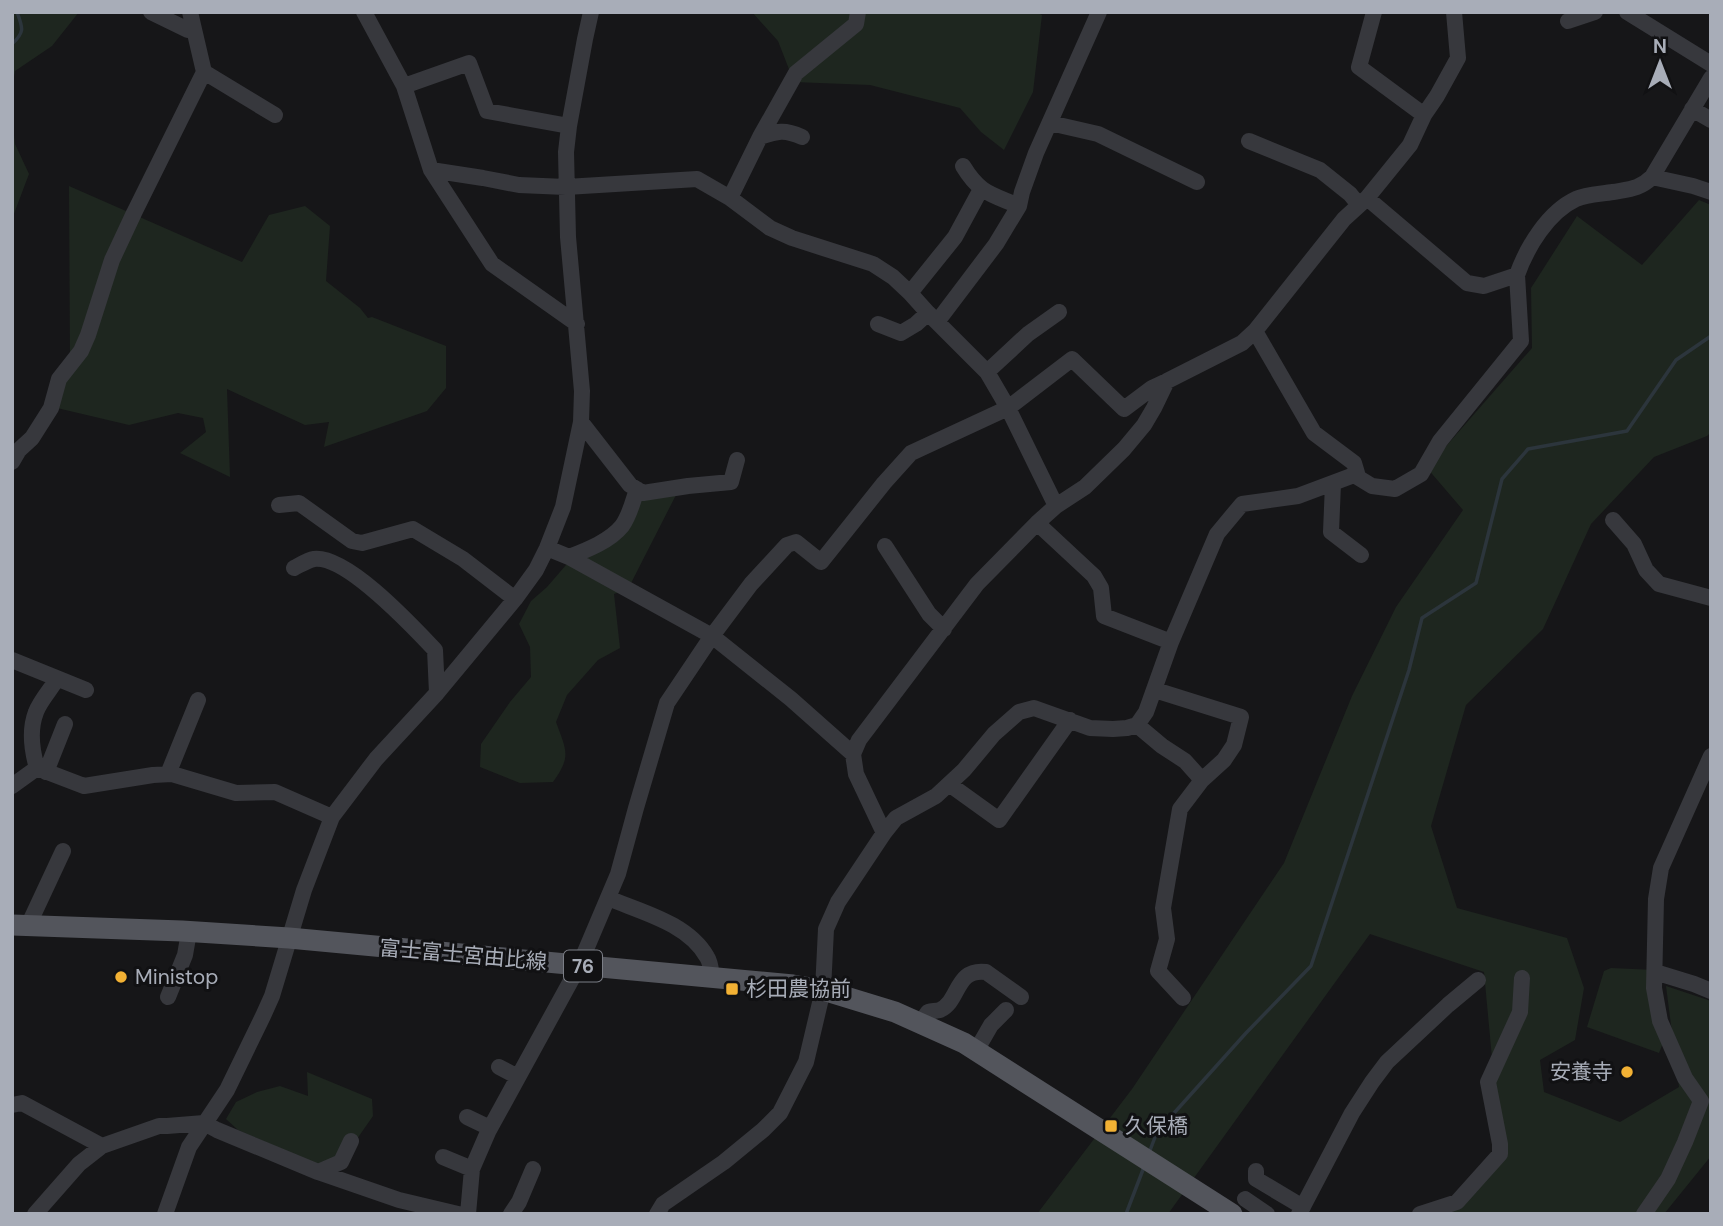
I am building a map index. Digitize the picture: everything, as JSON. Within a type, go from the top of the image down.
[{"type":"main road","name":"富士富士宮由比線","points":[[20,926],[289,938],[823,990],[921,1023],[964,1043],[1172,1176],[1239,1206]]},
{"type":"street","points":[[150,12],[188,30],[194,29]]},
{"type":"street","points":[[12,462],[19,450],[32,438],[51,408],[59,379],[81,351],[89,335],[112,261],[204,72],[190,12]]},
{"type":"street","points":[[364,12],[404,86],[431,170],[492,264],[577,324]]},
{"type":"street","points":[[165,1214],[189,1147],[228,1090],[272,996],[304,890],[332,817],[376,759],[437,693],[515,599],[536,570],[563,507],[581,422],[582,391],[568,237],[566,152],[591,12]]},
{"type":"street","points":[[730,198],[796,72],[856,23],[858,12]]},
{"type":"street","points":[[878,324],[901,333],[932,318],[996,244],[1019,206],[1036,153],[1099,12]]},
{"type":"street","points":[[1374,12],[1359,67],[1424,115]]},
{"type":"street","points":[[468,1214],[472,1169],[490,1128],[579,966],[618,874],[667,703],[751,584],[787,545],[796,542],[821,562],[911,453],[1009,408],[1072,359],[1124,409],[1152,388],[1241,343],[1255,331],[1344,219],[1363,202],[1410,145],[1424,115],[1458,58],[1454,12]]},
{"type":"street","points":[[1568,21],[1595,12]]},
{"type":"street","points":[[1627,12],[1711,64]]},
{"type":"street","points":[[404,86],[469,63],[487,111],[569,126]]},
{"type":"street","points":[[204,72],[275,115]]},
{"type":"street","points":[[1354,475],[1372,486],[1395,489],[1421,474],[1440,441],[1521,341],[1517,275],[1546,223],[1558,210],[1578,198],[1644,186],[1711,78]]},
{"type":"street","points":[[1692,109],[1711,120]]},
{"type":"street","points":[[1050,123],[1098,134],[1197,182]]},
{"type":"street","points":[[760,137],[779,130],[802,137]]},
{"type":"street","points":[[1249,141],[1320,170],[1467,282],[1483,286],[1517,275]]},
{"type":"street","points":[[963,166],[972,181],[981,189],[1019,206]]},
{"type":"street","points":[[431,170],[519,185],[566,187],[697,179],[792,239],[873,264],[893,277],[910,293],[987,372],[1009,408],[1055,506]]},
{"type":"street","points":[[1652,177],[1711,191]]},
{"type":"street","points":[[910,293],[955,237],[981,189]]},
{"type":"street","points":[[987,372],[1028,334],[1059,312]]},
{"type":"street","points":[[657,1214],[663,1204],[724,1162],[780,1113],[806,1062],[823,990],[826,929],[838,902],[896,818],[936,796],[964,770],[994,734],[1019,712],[1034,708],[1090,728],[1113,729],[1137,725],[1146,712],[1171,642],[1217,534],[1242,504],[1298,496],[1357,473],[1354,463],[1314,433],[1255,331]]},
{"type":"street","points":[[884,834],[856,774],[853,754],[859,740],[977,584],[1055,506],[1085,487],[1124,449],[1144,425],[1167,381]]},
{"type":"street","points":[[581,422],[630,485],[643,493],[731,482],[737,460]]},
{"type":"street","points":[[1333,484],[1331,532],[1361,555]]},
{"type":"street","points":[[569,557],[596,547],[621,527],[630,512],[637,489]]},
{"type":"street","points":[[279,505],[299,503],[352,541],[362,543],[413,529],[463,559],[515,599]]},
{"type":"street","points":[[1613,520],[1634,544],[1646,570],[1659,584],[1711,598]]},
{"type":"street","points":[[1037,523],[1094,576],[1101,588],[1104,615],[1171,642]]},
{"type":"street","points":[[886,546],[929,614],[944,629]]},
{"type":"street","points":[[547,548],[569,557],[712,636],[791,699],[853,754]]},
{"type":"street","points":[[294,568],[314,559],[331,562],[348,570],[393,606],[435,650],[437,693]]},
{"type":"street","points":[[12,660],[86,690]]},
{"type":"street","points":[[57,679],[36,713],[32,732],[32,750],[41,770],[84,786],[168,774],[236,793],[275,792],[332,817]]},
{"type":"street","points":[[1155,690],[1241,717],[1234,745],[1180,809],[1163,908],[1167,939],[1158,971],[1183,998]]},
{"type":"street","points":[[168,774],[198,700]]},
{"type":"street","points":[[949,784],[999,820],[1070,720]]},
{"type":"street","points":[[12,786],[41,770],[65,724]]},
{"type":"street","points":[[1137,725],[1185,761],[1202,780]]},
{"type":"street","points":[[1644,1214],[1668,1179],[1701,1101],[1685,1078],[1660,1021],[1654,989],[1656,899],[1661,868],[1711,756]]},
{"type":"street","points":[[20,926],[63,851]]},
{"type":"street","points":[[608,898],[684,933],[703,950],[709,960],[712,978]]},
{"type":"street","points":[[168,997],[185,955],[189,932]]},
{"type":"street","points":[[921,1023],[928,1012],[942,1009],[949,1002],[961,982],[971,973],[986,972],[1021,997]]},
{"type":"street","points":[[1655,972],[1711,991]]},
{"type":"street","points":[[1420,1214],[1457,1202],[1500,1154],[1488,1082],[1520,1012],[1522,978]]},
{"type":"street","points":[[1256,1171],[1256,1179],[1301,1210],[1352,1113],[1387,1062],[1448,1004],[1478,980]]},
{"type":"street","points":[[976,1051],[991,1025],[1006,1010]]},
{"type":"street","points":[[499,1067],[518,1077]]},
{"type":"street","points":[[12,1105],[22,1103],[102,1146]]},
{"type":"street","points":[[467,1117],[490,1128]]},
{"type":"street","points":[[35,1214],[79,1164],[102,1146],[159,1126],[204,1123],[317,1172],[399,1200],[458,1214]]},
{"type":"street","points":[[317,1172],[341,1162],[351,1140]]},
{"type":"street","points":[[443,1157],[472,1169]]},
{"type":"street","points":[[511,1214],[533,1169]]},
{"type":"street","points":[[1239,1206],[1267,1214]]},
{"type":"shaded area","points":[[12,12],[79,12],[52,46],[15,71],[12,89]]},
{"type":"shaded area","points":[[752,12],[1035,12],[1042,15],[1033,92],[1004,150],[981,132],[960,108],[870,85],[794,82],[778,41]]},
{"type":"shaded area","points":[[12,117],[15,144],[29,174],[12,219]]},
{"type":"shaded area","points":[[69,186],[242,262],[269,215],[305,206],[330,226],[326,281],[360,308],[368,318],[372,317],[446,346],[446,388],[427,411],[324,447],[329,422],[305,425],[227,389],[230,477],[180,453],[206,432],[203,418],[178,413],[129,425],[57,408],[70,361]]},
{"type":"shaded area","points":[[1699,200],[1711,205],[1711,432],[1654,457],[1591,524],[1543,629],[1466,705],[1431,826],[1457,908],[1567,938],[1584,988],[1575,1040],[1540,1060],[1544,1092],[1620,1122],[1679,1087],[1666,986],[1711,1001],[1711,1156],[1664,1214],[1447,1214],[1500,1144],[1484,972],[1370,934],[1168,1214],[1037,1214],[1132,1089],[1284,863],[1352,696],[1396,607],[1463,510],[1427,468],[1532,348],[1531,288],[1577,216],[1642,265]]},
{"type":"shaded area","points":[[676,495],[628,589],[614,594],[620,648],[598,660],[567,695],[556,722],[564,746],[565,759],[553,782],[520,783],[480,767],[481,744],[531,677],[530,647],[519,624],[531,601],[566,565],[600,543],[641,499]]},
{"type":"shaded area","points":[[1611,968],[1655,970],[1665,1038],[1659,1053],[1587,1027],[1604,971]]},
{"type":"shaded area","points":[[307,1072],[372,1099],[373,1116],[334,1172],[238,1130],[226,1119],[236,1102],[257,1092],[280,1086],[308,1096]]},
{"type":"waterway","points":[[12,44],[22,30],[17,12]]},
{"type":"waterway","points":[[1149,1153],[1157,1132],[1311,966],[1409,670],[1422,618],[1476,583],[1502,479],[1528,449],[1627,431],[1676,360],[1711,336]]},
{"type":"waterway","points":[[1126,1214],[1144,1167]]},
{"type":"place","name":"Ministop","points":[[121,977]]},
{"type":"place","name":"杉田農協前","points":[[732,989]]},
{"type":"place","name":"安養寺","points":[[1627,1072]]},
{"type":"place","name":"久保橋","points":[[1111,1126]]}]
